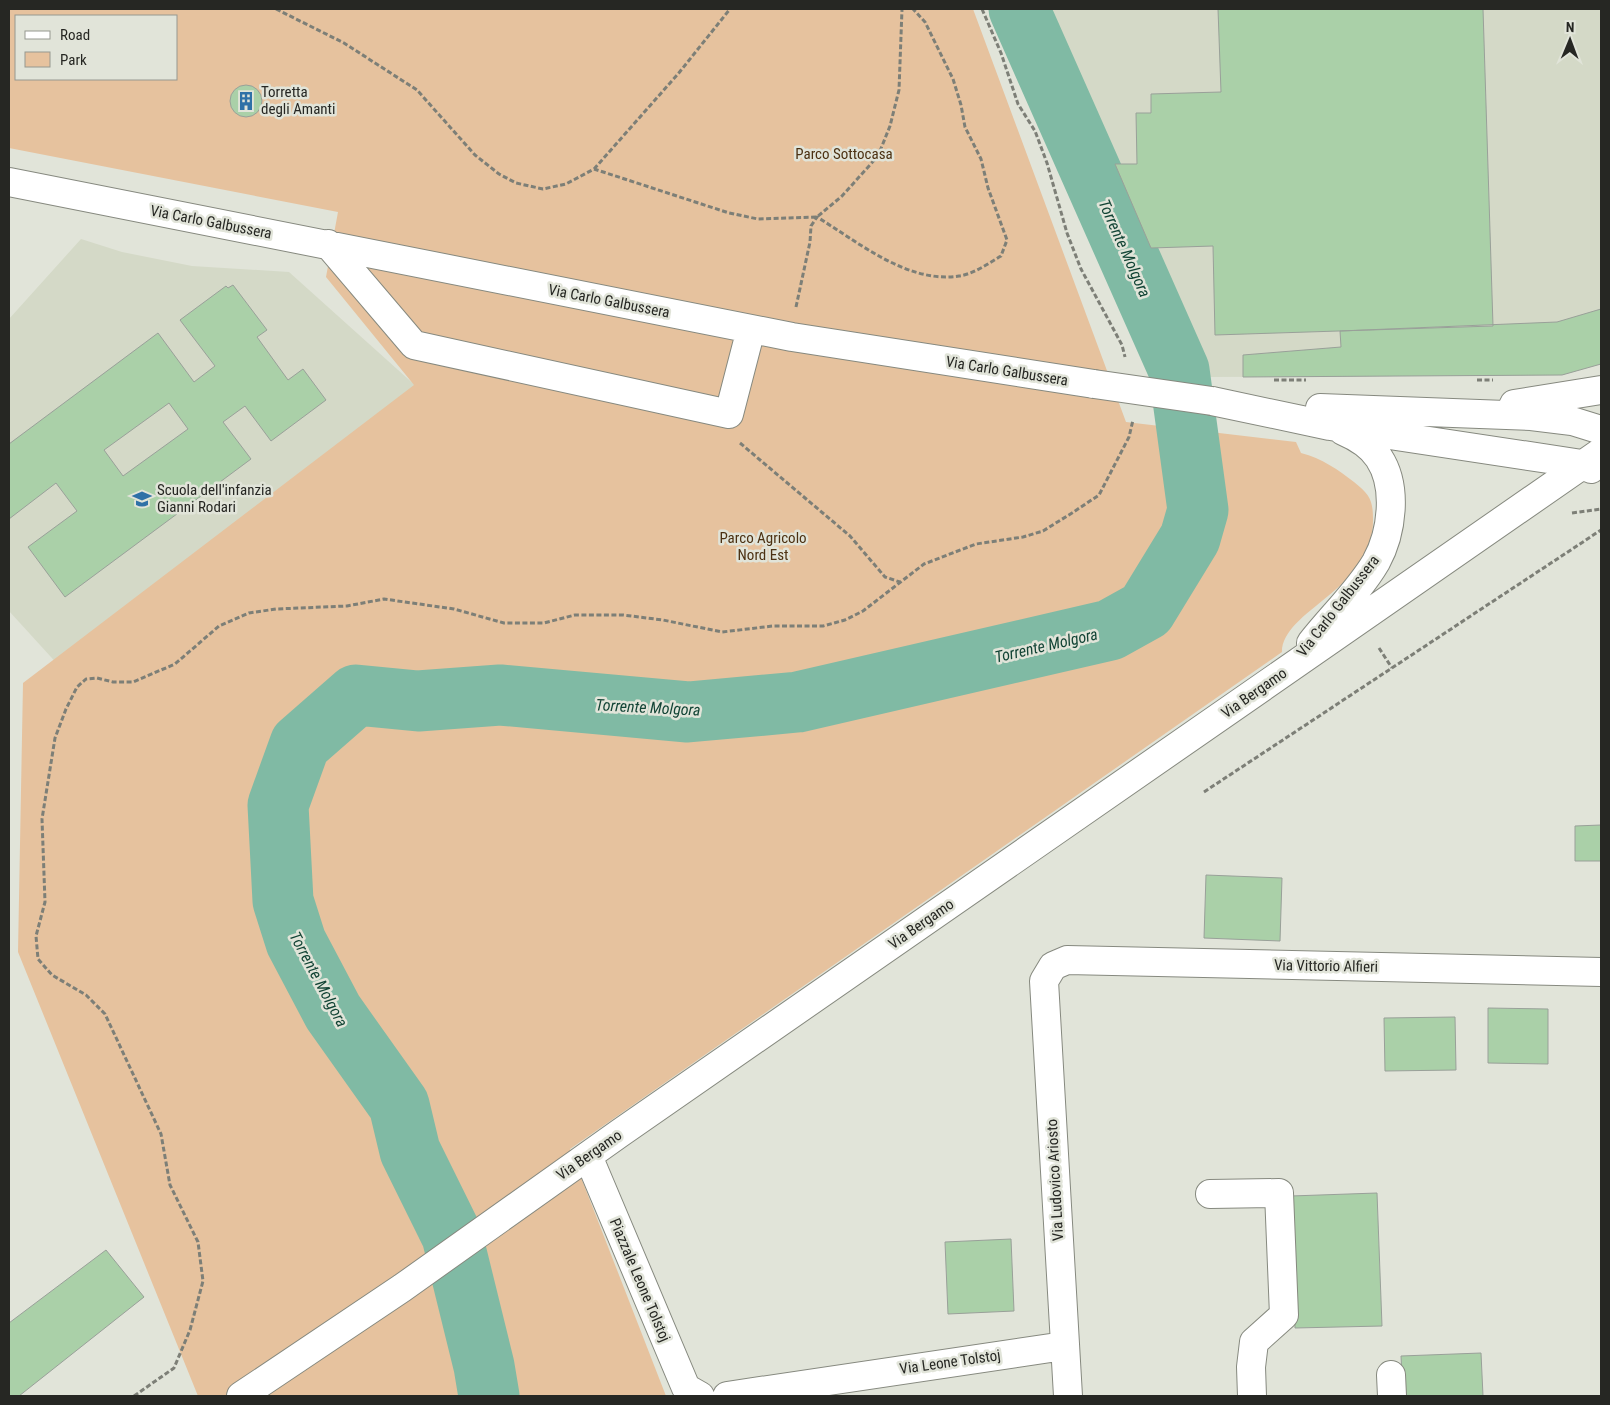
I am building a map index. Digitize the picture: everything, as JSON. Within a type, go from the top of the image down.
[{"type":"street","name":"Via Carlo Galbussera","points":[[9,182],[792,337],[1212,401],[1330,426],[1595,464]]},
{"type":"street","points":[[328,244],[414,345],[729,414],[751,329]]},
{"type":"street","name":"Via Carlo Galbussera","points":[[1424,413],[1501,406],[1601,390]]},
{"type":"street","name":"Via Carlo Galbussera","points":[[1212,401],[1424,413],[1531,416],[1572,421],[1601,430]]},
{"type":"street","name":"Via Carlo Galbussera","points":[[1292,666],[1376,561],[1386,537],[1389,522],[1389,486],[1379,458],[1359,439],[1330,426]]},
{"type":"street","name":"Via Bergamo","points":[[241,1396],[402,1288],[503,1215],[1292,666],[1531,503],[1595,464]]},
{"type":"street","name":"Via Vittorio Alfieri","points":[[1052,966],[1067,960],[1601,972]]},
{"type":"street","name":"Via Ludovico Ariosto","points":[[1052,966],[1044,981],[1068,1396]]},
{"type":"street","name":"Piazzale Leone Tolstoj","points":[[588,1156],[686,1388],[700,1396]]},
{"type":"street","points":[[1210,1194],[1279,1193],[1284,1315],[1254,1342],[1251,1367],[1252,1396]]},
{"type":"street","name":"Via Leone Tolstoj","points":[[857,1386],[1064,1346]]},
{"type":"street","points":[[726,1396],[857,1386]]},
{"type":"path","points":[[276,9],[344,43],[417,90],[475,155],[499,174],[516,183],[543,189],[566,184],[594,170],[678,74],[730,9]]},
{"type":"path","points":[[792,337],[810,242],[811,226],[817,217],[842,196],[878,156],[890,126],[899,90],[898,55],[902,9]]},
{"type":"path","points":[[594,170],[729,213],[758,219],[817,217],[881,256],[924,275],[961,276],[1001,256],[1006,240],[988,188],[981,159],[965,127],[953,79],[925,22],[913,9]]},
{"type":"path","points":[[982,9],[1001,53],[1018,104],[1035,131],[1067,233],[1081,269],[1122,345],[1126,361]]},
{"type":"path","points":[[729,414],[730,432],[743,448],[850,536],[884,576],[900,582]]},
{"type":"path","points":[[134,1396],[174,1368],[190,1330],[203,1281],[198,1242],[170,1185],[162,1134],[105,1014],[86,994],[52,975],[38,959],[36,936],[45,902],[42,819],[56,738],[66,708],[77,687],[86,680],[97,678],[113,682],[133,682],[175,664],[219,626],[249,614],[276,609],[347,606],[384,599],[454,609],[504,623],[544,622],[575,615],[623,615],[663,620],[722,632],[773,626],[823,626],[844,620],[863,611],[924,564],[976,544],[1023,537],[1044,531],[1099,495],[1129,437],[1134,416]]},
{"type":"path","points":[[1567,515],[1582,510],[1601,509]]},
{"type":"path","points":[[1204,792],[1601,530]]},
{"type":"path","points":[[1379,648],[1392,668]]},
{"type":"shaded area","points":[[1047,9],[1601,9],[1601,364],[1562,375],[1207,377]]},
{"type":"shaded area","name":"Scuola dell'infanzia Gianni Rodari","points":[[81,239],[122,252],[192,266],[289,272],[417,387],[61,668],[9,611],[9,319]]},
{"type":"green space","name":"Parco Agricolo Nord Est","points":[[9,9],[973,9],[1126,422],[1296,442],[1301,453],[1316,458],[1342,473],[1370,498],[1373,520],[1369,544],[1359,564],[1344,581],[1296,624],[1286,637],[1282,652],[570,1149],[666,1396],[198,1396],[18,952],[23,683],[414,385],[326,277],[338,212],[9,148]]},
{"type":"building","points":[[1218,9],[1483,9],[1493,326],[1215,335],[1213,246],[1151,248],[1115,164],[1137,164],[1136,113],[1151,113],[1151,94],[1221,92]]},
{"type":"building","name":"Torretta degli Amanti","points":[[246,85],[258,89],[262,101],[258,113],[246,117],[234,113],[230,101],[234,89]]},
{"type":"building","points":[[233,285],[267,330],[257,337],[288,380],[303,369],[326,400],[271,441],[245,406],[223,422],[251,459],[65,597],[28,547],[77,511],[56,483],[9,519],[9,444],[158,333],[194,382],[215,366],[180,320],[226,286],[228,288]],"holes":[[[169,403],[188,429],[123,476],[104,450]]]},
{"type":"building","points":[[1601,309],[1601,364],[1562,375],[1243,377],[1243,355],[1341,347],[1340,331],[1557,322]]},
{"type":"building","points":[[1601,825],[1601,861],[1575,861],[1575,826]]},
{"type":"building","points":[[1206,875],[1282,878],[1280,941],[1204,938]]},
{"type":"building","points":[[1488,1008],[1548,1009],[1548,1064],[1488,1063]]},
{"type":"building","points":[[1455,1017],[1456,1070],[1385,1071],[1384,1018]]},
{"type":"building","points":[[1377,1193],[1382,1326],[1295,1328],[1291,1196]]},
{"type":"building","points":[[1011,1239],[1014,1311],[948,1314],[945,1242]]},
{"type":"building","points":[[106,1250],[144,1297],[19,1396],[9,1396],[9,1323]]},
{"type":"building","points":[[1481,1353],[1483,1396],[1403,1396],[1401,1356]]},
{"type":"waterway","name":"Torrente Molgora","points":[[489,1396],[484,1366],[452,1236],[410,1151],[399,1105],[333,1012],[296,942],[283,901],[278,805],[300,744],[356,695],[418,701],[500,695],[688,712],[798,702],[1110,630],[1146,610],[1190,538],[1198,510],[1179,370],[1019,9]]},
{"type":"place","name":"Torretta degli Amanti","points":[[246,101]]},
{"type":"place","name":"Scuola dell'infanzia Gianni Rodari","points":[[142,499]]},
{"type":"park label","name":"Parco Sottocasa","points":[[844,154]]}]
